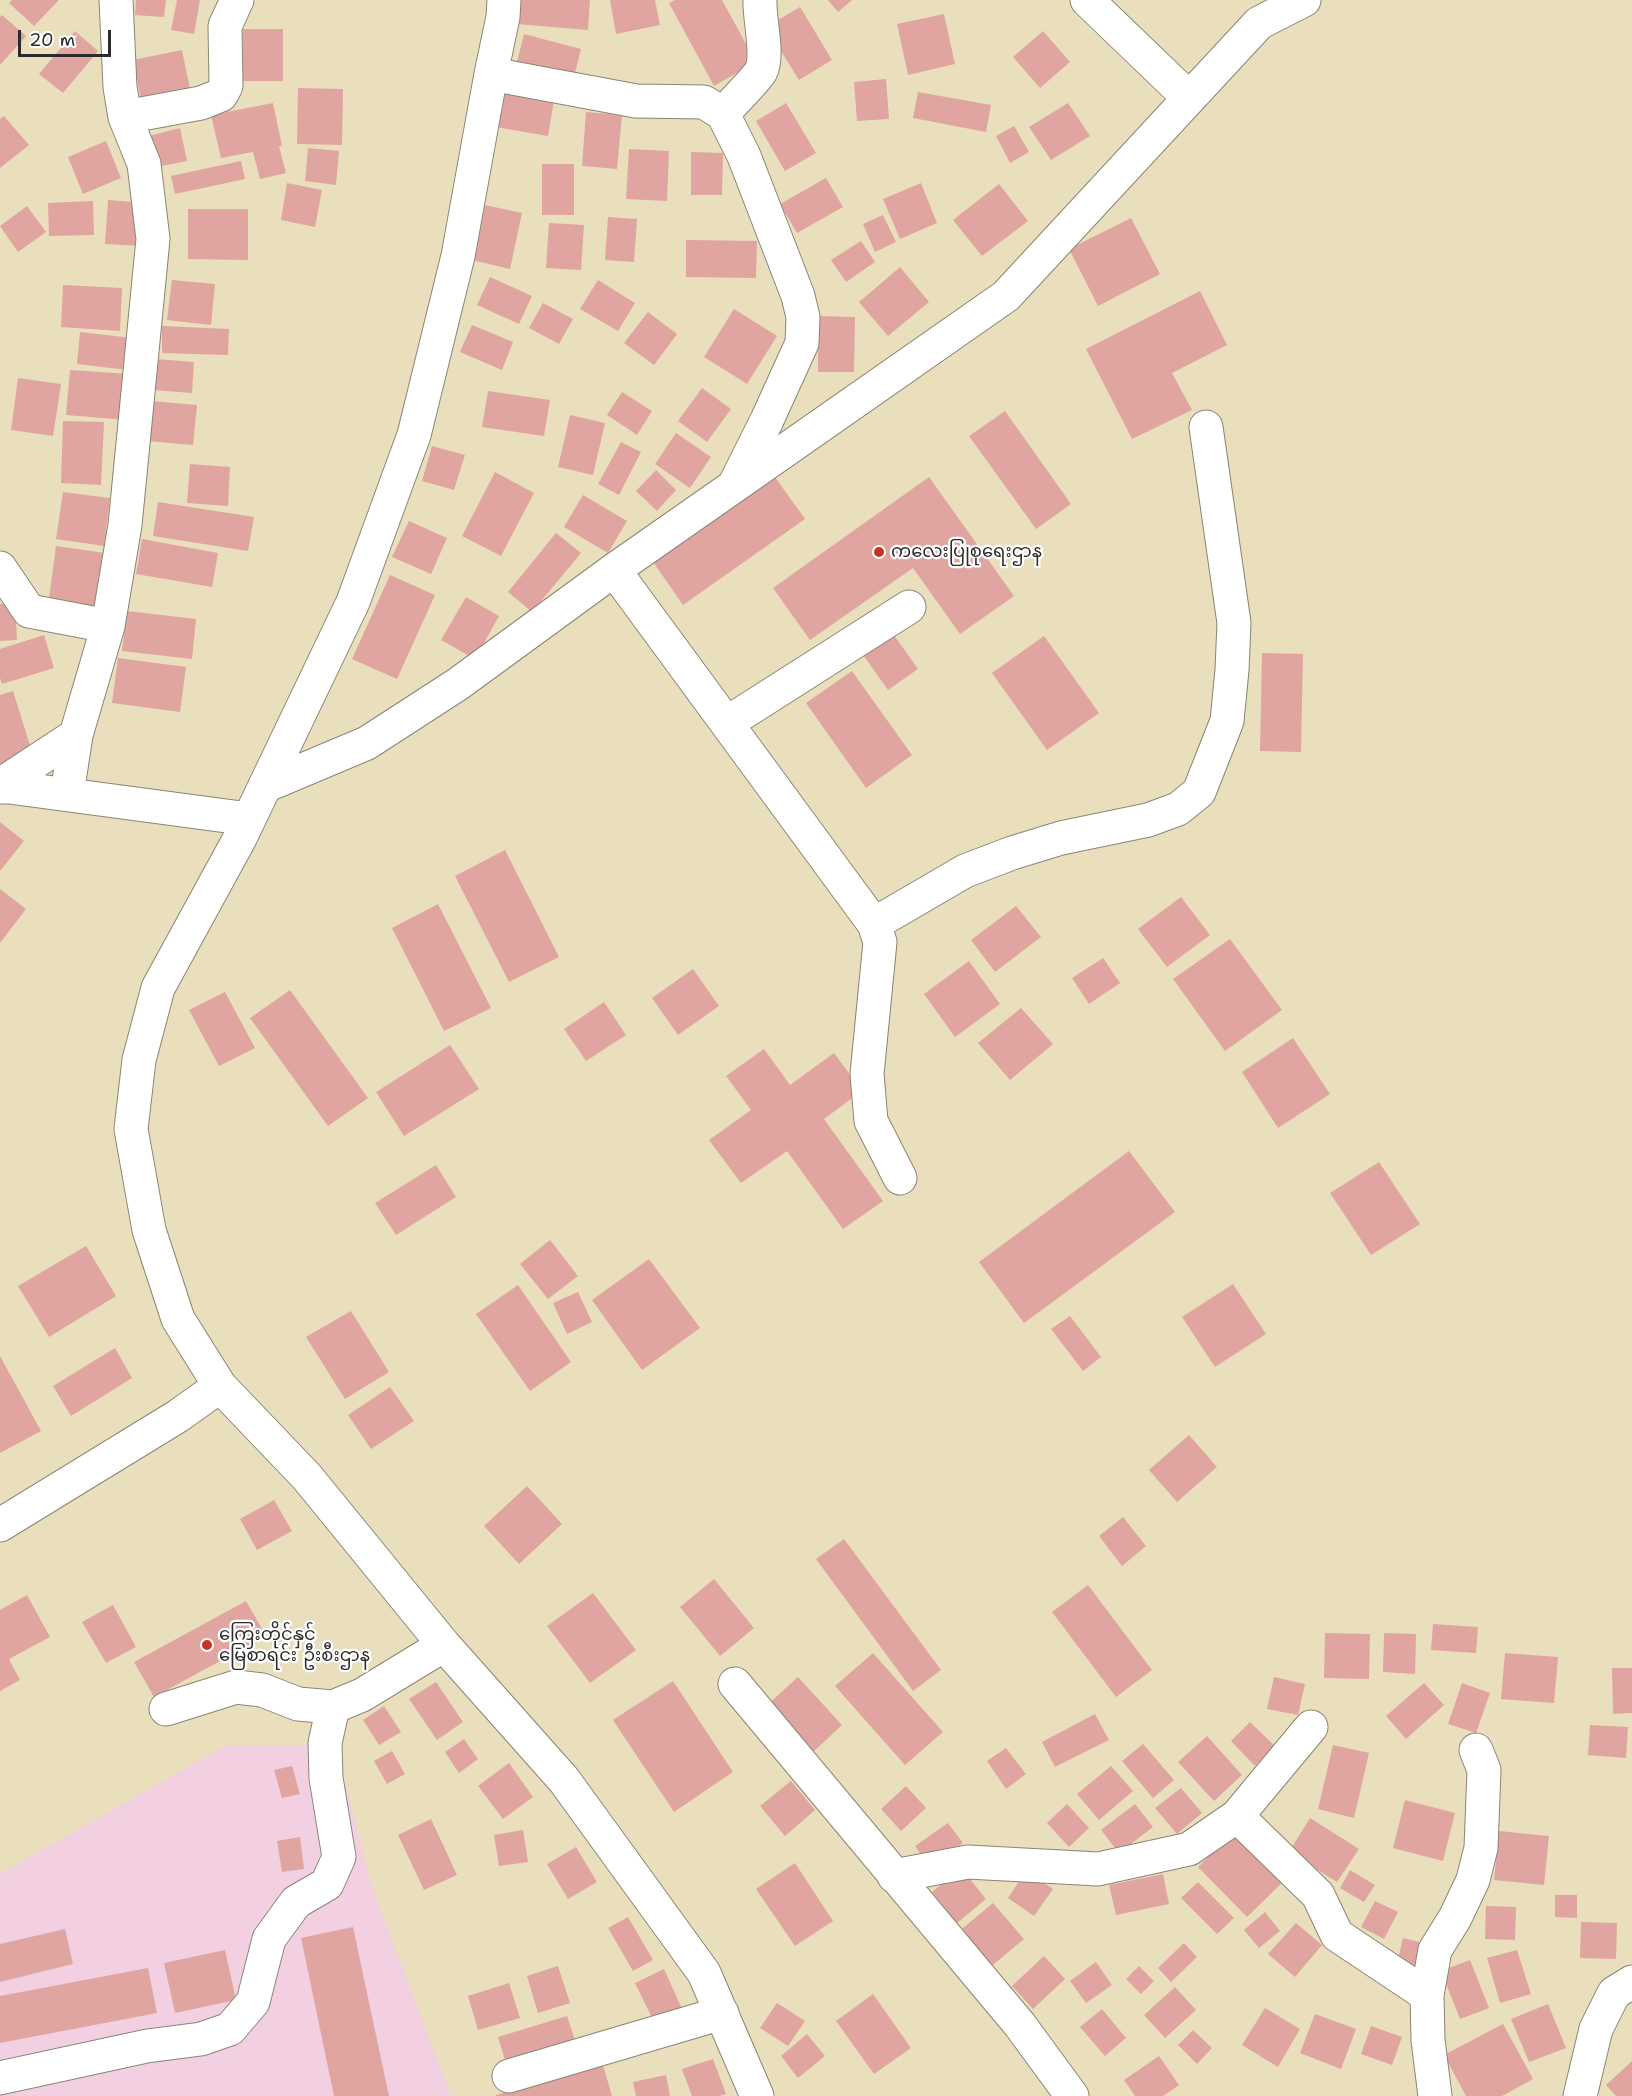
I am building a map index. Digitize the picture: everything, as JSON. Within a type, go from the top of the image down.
[{"type":"street","points":[[67,794],[76,735],[108,626],[125,525],[153,239],[144,164],[125,117],[120,87],[116,0]]},
{"type":"street","points":[[125,117],[201,103],[221,95],[226,86],[225,26],[237,0]]},
{"type":"street","points":[[504,0],[503,17],[458,256],[414,435],[354,602],[249,819],[158,988],[139,1060],[131,1129],[149,1230],[178,1319],[220,1386],[307,1477],[444,1645],[564,1780],[704,1973],[757,2096]]},
{"type":"street","points":[[723,114],[761,71],[764,48],[759,14],[760,0]]},
{"type":"street","points":[[1088,0],[1189,98]]},
{"type":"street","points":[[265,786],[367,743],[458,684],[614,570],[1006,296],[1259,23],[1304,0]]},
{"type":"street","points":[[491,74],[636,101],[704,102],[723,114],[748,167],[798,296],[803,317],[802,343],[768,420],[734,486]]},
{"type":"street","points":[[874,924],[964,871],[1061,838],[1148,820],[1178,809],[1198,792],[1227,721],[1234,623],[1206,427]]},
{"type":"street","points":[[0,568],[29,611],[108,626]]},
{"type":"street","points":[[614,570],[874,924],[880,942],[867,1074],[871,1121],[900,1178]]},
{"type":"street","points":[[727,723],[909,607]]},
{"type":"street","points":[[0,786],[76,735]]},
{"type":"street","points":[[0,786],[249,819]]},
{"type":"street","points":[[0,1525],[178,1416],[220,1386]]},
{"type":"street","points":[[166,1709],[236,1687],[262,1690],[298,1704],[333,1707],[362,1695],[444,1645]]},
{"type":"street","points":[[735,1684],[1020,2025],[1072,2096]]},
{"type":"street","points":[[0,2078],[147,2046],[201,2039],[230,2029],[253,2002],[269,1939],[296,1902],[327,1884],[339,1857],[326,1778],[325,1743],[333,1707]]},
{"type":"street","points":[[894,1876],[968,1862],[1098,1869],[1189,1849],[1237,1816],[1311,1727]]},
{"type":"street","points":[[1435,2096],[1428,2040],[1427,1995],[1435,1950],[1455,1918],[1473,1880],[1481,1848],[1484,1770],[1476,1750]]},
{"type":"street","points":[[1237,1816],[1318,1895],[1336,1935],[1427,1995]]},
{"type":"street","points":[[1581,2095],[1596,2029],[1614,1993],[1632,1982]]},
{"type":"street","points":[[509,2076],[722,2013]]},
{"type":"shaded area","points":[[225,1746],[336,1746],[371,1884],[451,2096],[0,2096],[0,1874]]},
{"type":"building","points":[[12,0],[59,0],[34,26],[9,3]]},
{"type":"building","points":[[136,0],[166,0],[164,17],[135,15]]},
{"type":"building","points":[[177,0],[200,0],[194,34],[171,30]]},
{"type":"building","points":[[519,0],[590,0],[588,30],[516,24]]},
{"type":"building","points":[[610,0],[655,0],[660,25],[616,34]]},
{"type":"building","points":[[675,0],[722,0],[756,62],[714,86],[669,3]]},
{"type":"building","points":[[828,0],[852,0],[838,12]]},
{"type":"building","points":[[800,7],[832,60],[799,80],[766,27]]},
{"type":"building","points":[[944,14],[955,64],[908,75],[897,24]]},
{"type":"building","points":[[2,15],[26,36],[0,65],[0,17]]},
{"type":"building","points":[[243,29],[283,29],[283,81],[242,81]]},
{"type":"building","points":[[75,31],[98,51],[63,93],[39,74]]},
{"type":"building","points":[[1043,31],[1070,62],[1040,88],[1013,57]]},
{"type":"building","points":[[524,34],[581,49],[573,81],[516,66]]},
{"type":"building","points":[[182,50],[191,94],[142,104],[133,60]]},
{"type":"building","points":[[886,79],[889,119],[857,121],[854,82]]},
{"type":"building","points":[[298,88],[343,89],[342,145],[297,144]]},
{"type":"building","points":[[502,92],[554,100],[548,136],[496,127]]},
{"type":"building","points":[[918,92],[991,105],[986,132],[913,118]]},
{"type":"building","points":[[273,103],[282,146],[279,146],[286,173],[260,179],[253,152],[221,158],[211,115]]},
{"type":"building","points":[[786,103],[816,153],[785,171],[756,121]]},
{"type":"building","points":[[1068,103],[1090,136],[1051,160],[1029,127]]},
{"type":"building","points":[[586,112],[622,115],[617,169],[582,166]]},
{"type":"building","points":[[4,116],[29,145],[0,168],[0,119]]},
{"type":"building","points":[[1014,126],[1029,152],[1010,163],[996,136]]},
{"type":"building","points":[[180,128],[187,161],[157,167],[149,136]]},
{"type":"building","points":[[106,141],[121,178],[83,194],[68,157]]},
{"type":"building","points":[[308,148],[339,151],[336,185],[305,181]]},
{"type":"building","points":[[629,149],[669,151],[667,201],[626,199]]},
{"type":"building","points":[[691,152],[723,153],[722,195],[691,195]]},
{"type":"building","points":[[241,161],[245,179],[175,194],[171,176]]},
{"type":"building","points":[[542,164],[574,164],[574,215],[542,215]]},
{"type":"building","points":[[826,178],[843,207],[797,233],[780,204]]},
{"type":"building","points":[[287,183],[322,190],[315,227],[281,220]]},
{"type":"building","points":[[921,183],[937,223],[900,239],[883,199]]},
{"type":"building","points":[[999,184],[1028,221],[982,256],[953,220]]},
{"type":"building","points":[[108,200],[145,203],[142,246],[105,244]]},
{"type":"building","points":[[93,201],[94,235],[49,236],[48,203]]},
{"type":"building","points":[[485,205],[522,213],[510,269],[472,260]]},
{"type":"building","points":[[27,206],[46,232],[18,252],[0,226]]},
{"type":"building","points":[[188,209],[248,209],[248,260],[188,259]]},
{"type":"building","points":[[883,215],[896,242],[875,252],[863,224]]},
{"type":"building","points":[[608,217],[637,219],[634,262],[605,260]]},
{"type":"building","points":[[1131,218],[1160,274],[1098,306],[1069,249]]},
{"type":"building","points":[[549,223],[584,225],[581,270],[546,268]]},
{"type":"building","points":[[686,240],[757,241],[756,278],[686,277]]},
{"type":"building","points":[[861,241],[875,262],[846,282],[831,260]]},
{"type":"building","points":[[900,267],[929,302],[888,336],[859,302]]},
{"type":"building","points":[[490,277],[532,296],[519,324],[477,305]]},
{"type":"building","points":[[172,280],[215,284],[211,325],[167,320]]},
{"type":"building","points":[[598,280],[635,303],[618,331],[580,309]]},
{"type":"building","points":[[63,285],[122,288],[120,331],[61,327]]},
{"type":"building","points":[[1200,291],[1227,345],[1172,373],[1192,410],[1132,439],[1086,349]]},
{"type":"building","points":[[543,303],[573,319],[559,344],[529,328]]},
{"type":"building","points":[[734,309],[777,336],[747,384],[704,357]]},
{"type":"building","points":[[648,312],[677,334],[654,365],[624,343]]},
{"type":"building","points":[[818,316],[855,317],[854,372],[818,372]]},
{"type":"building","points":[[472,325],[513,342],[502,370],[460,352]]},
{"type":"building","points":[[162,326],[229,329],[228,355],[162,353]]},
{"type":"building","points":[[80,332],[132,338],[128,370],[77,364]]},
{"type":"building","points":[[156,359],[194,362],[192,393],[153,390]]},
{"type":"building","points":[[70,370],[130,374],[126,420],[66,415]]},
{"type":"building","points":[[18,378],[61,384],[53,436],[11,430]]},
{"type":"building","points":[[702,388],[731,409],[707,442],[678,421]]},
{"type":"building","points":[[488,391],[550,400],[544,436],[482,427]]},
{"type":"building","points":[[622,392],[652,411],[637,435],[607,415]]},
{"type":"building","points":[[151,401],[197,405],[193,445],[147,441]]},
{"type":"building","points":[[1005,411],[1071,504],[1036,529],[969,436]]},
{"type":"building","points":[[570,415],[605,423],[593,475],[558,467]]},
{"type":"building","points":[[63,421],[104,422],[101,485],[61,483]]},
{"type":"building","points":[[676,433],[711,457],[690,488],[655,464]]},
{"type":"building","points":[[621,442],[641,452],[619,495],[598,484]]},
{"type":"building","points":[[432,446],[465,455],[454,490],[422,481]]},
{"type":"building","points":[[190,464],[230,467],[228,506],[187,503]]},
{"type":"building","points":[[656,470],[676,490],[657,511],[636,491]]},
{"type":"building","points":[[495,472],[534,493],[501,556],[462,536]]},
{"type":"building","points":[[772,473],[805,519],[683,605],[651,559]]},
{"type":"building","points":[[929,477],[1014,596],[960,634],[913,568],[810,640],[773,588]]},
{"type":"building","points":[[63,492],[110,498],[104,546],[56,539]]},
{"type":"building","points":[[583,495],[627,521],[608,553],[564,527]]},
{"type":"building","points":[[158,502],[254,517],[248,551],[153,536]]},
{"type":"building","points":[[409,521],[447,538],[431,574],[392,557]]},
{"type":"building","points":[[556,533],[581,553],[532,612],[508,592]]},
{"type":"building","points":[[142,539],[218,553],[212,587],[136,574]]},
{"type":"building","points":[[56,546],[105,553],[96,613],[48,606]]},
{"type":"building","points":[[390,575],[435,595],[397,679],[352,659]]},
{"type":"building","points":[[466,597],[499,616],[475,659],[441,640]]},
{"type":"building","points":[[15,603],[17,640],[0,641],[0,604]]},
{"type":"building","points":[[127,611],[196,619],[192,659],[122,651]]},
{"type":"building","points":[[891,631],[918,669],[888,690],[861,652]]},
{"type":"building","points":[[44,635],[54,668],[2,684],[0,649]]},
{"type":"building","points":[[1044,636],[1099,713],[1047,750],[992,673]]},
{"type":"building","points":[[1262,653],[1303,654],[1301,752],[1260,751]]},
{"type":"building","points":[[118,658],[186,667],[180,712],[112,703]]},
{"type":"building","points":[[852,671],[912,755],[866,788],[806,703]]},
{"type":"building","points":[[13,691],[33,755],[0,765],[0,695]]},
{"type":"building","points":[[0,822],[24,841],[0,871]]},
{"type":"building","points":[[505,850],[559,957],[509,982],[455,876]]},
{"type":"building","points":[[0,889],[26,909],[0,943]]},
{"type":"building","points":[[1181,897],[1210,935],[1167,967],[1138,929]]},
{"type":"building","points":[[438,904],[491,1008],[444,1031],[392,928]]},
{"type":"building","points":[[1016,906],[1041,937],[995,972],[971,940]]},
{"type":"building","points":[[1230,939],[1282,1010],[1225,1051],[1173,979]]},
{"type":"building","points":[[1103,958],[1120,983],[1089,1004],[1072,978]]},
{"type":"building","points":[[969,961],[1000,1004],[955,1037],[924,994]]},
{"type":"building","points":[[693,969],[719,1006],[678,1035],[652,998]]},
{"type":"building","points":[[290,990],[368,1098],[328,1126],[250,1018]]},
{"type":"building","points":[[225,992],[255,1048],[219,1066],[189,1010]]},
{"type":"building","points":[[604,1002],[626,1035],[586,1061],[564,1029]]},
{"type":"building","points":[[1021,1008],[1053,1044],[1010,1080],[978,1043]]},
{"type":"building","points":[[1293,1038],[1330,1094],[1278,1128],[1242,1072]]},
{"type":"building","points":[[450,1045],[479,1089],[404,1136],[376,1092]]},
{"type":"building","points":[[764,1049],[790,1085],[834,1053],[862,1091],[824,1119],[883,1201],[843,1229],[787,1151],[741,1183],[709,1140],[751,1110],[726,1076]]},
{"type":"building","points":[[1129,1151],[1175,1212],[1024,1323],[979,1262]]},
{"type":"building","points":[[1379,1162],[1420,1224],[1371,1255],[1330,1193]]},
{"type":"building","points":[[436,1165],[456,1197],[396,1235],[375,1203]]},
{"type":"building","points":[[550,1240],[578,1276],[548,1299],[520,1264]]},
{"type":"building","points":[[86,1246],[116,1296],[49,1337],[18,1286]]},
{"type":"building","points":[[649,1259],[700,1328],[642,1370],[592,1300]]},
{"type":"building","points":[[1233,1284],[1266,1334],[1215,1367],[1182,1317]]},
{"type":"building","points":[[518,1285],[571,1362],[530,1391],[476,1314]]},
{"type":"building","points":[[578,1292],[592,1322],[567,1334],[553,1303]]},
{"type":"building","points":[[351,1311],[389,1372],[345,1399],[306,1337]]},
{"type":"building","points":[[1070,1316],[1101,1357],[1083,1371],[1051,1329]]},
{"type":"building","points":[[115,1348],[132,1378],[71,1416],[53,1386]]},
{"type":"building","points":[[0,1356],[41,1431],[0,1453]]},
{"type":"building","points":[[390,1387],[414,1421],[371,1449],[348,1415]]},
{"type":"building","points":[[1189,1435],[1217,1467],[1177,1502],[1149,1470]]},
{"type":"building","points":[[527,1486],[562,1524],[519,1564],[484,1526]]},
{"type":"building","points":[[274,1500],[292,1531],[257,1550],[240,1519]]},
{"type":"building","points":[[1123,1517],[1146,1546],[1122,1566],[1099,1536]]},
{"type":"building","points":[[844,1539],[941,1670],[913,1691],[816,1559]]},
{"type":"building","points":[[714,1579],[754,1628],[720,1656],[680,1607]]},
{"type":"building","points":[[1088,1585],[1152,1670],[1116,1697],[1052,1612]]},
{"type":"building","points":[[593,1593],[636,1650],[590,1683],[547,1626]]},
{"type":"building","points":[[27,1595],[50,1637],[9,1659],[20,1680],[0,1691],[0,1610]]},
{"type":"building","points":[[246,1601],[266,1636],[154,1697],[134,1662]]},
{"type":"building","points":[[113,1605],[136,1647],[106,1663],[82,1622]]},
{"type":"building","points":[[1433,1624],[1478,1627],[1476,1653],[1431,1650]]},
{"type":"building","points":[[1325,1633],[1370,1634],[1369,1679],[1324,1678]]},
{"type":"building","points":[[1384,1633],[1416,1634],[1415,1674],[1383,1672]]},
{"type":"building","points":[[873,1653],[943,1732],[905,1765],[835,1686]]},
{"type":"building","points":[[1505,1653],[1558,1657],[1554,1703],[1501,1699]]},
{"type":"building","points":[[1612,1668],[1632,1668],[1632,1713],[1613,1714]]},
{"type":"building","points":[[798,1677],[842,1725],[810,1755],[765,1707]]},
{"type":"building","points":[[1274,1677],[1305,1684],[1298,1715],[1267,1709]]},
{"type":"building","points":[[673,1681],[733,1772],[674,1812],[613,1720]]},
{"type":"building","points":[[436,1682],[463,1722],[437,1740],[409,1699]]},
{"type":"building","points":[[1424,1683],[1444,1705],[1406,1739],[1386,1716]]},
{"type":"building","points":[[1462,1683],[1490,1693],[1476,1733],[1448,1724]]},
{"type":"building","points":[[384,1706],[401,1732],[379,1745],[363,1720]]},
{"type":"building","points":[[1095,1714],[1109,1740],[1055,1767],[1042,1742]]},
{"type":"building","points":[[1250,1722],[1275,1746],[1255,1766],[1231,1741]]},
{"type":"building","points":[[1590,1725],[1628,1727],[1626,1758],[1588,1755]]},
{"type":"building","points":[[1207,1736],[1242,1775],[1214,1801],[1178,1762]]},
{"type":"building","points":[[464,1739],[478,1759],[459,1773],[445,1752]]},
{"type":"building","points":[[1143,1744],[1174,1780],[1153,1798],[1122,1761]]},
{"type":"building","points":[[1333,1745],[1369,1753],[1354,1818],[1318,1809]]},
{"type":"building","points":[[1006,1748],[1026,1774],[1006,1789],[987,1761]]},
{"type":"building","points":[[392,1751],[405,1774],[387,1784],[374,1761]]},
{"type":"building","points":[[509,1763],[533,1797],[503,1819],[478,1786]]},
{"type":"building","points":[[292,1766],[300,1794],[282,1798],[274,1770]]},
{"type":"building","points":[[1111,1766],[1133,1791],[1099,1820],[1077,1794]]},
{"type":"building","points":[[791,1781],[815,1810],[785,1836],[760,1806]]},
{"type":"building","points":[[906,1786],[926,1808],[901,1831],[881,1809]]},
{"type":"building","points":[[1181,1788],[1202,1813],[1177,1834],[1155,1808]]},
{"type":"building","points":[[1405,1800],[1455,1813],[1443,1861],[1393,1848]]},
{"type":"building","points":[[1067,1804],[1089,1828],[1069,1847],[1047,1823]]},
{"type":"building","points":[[1135,1804],[1153,1827],[1119,1853],[1101,1830]]},
{"type":"building","points":[[1310,1818],[1359,1849],[1337,1882],[1289,1852]]},
{"type":"building","points":[[431,1819],[457,1875],[424,1890],[398,1835]]},
{"type":"building","points":[[948,1823],[963,1843],[930,1867],[915,1846]]},
{"type":"building","points":[[1238,1828],[1288,1877],[1247,1917],[1198,1867]]},
{"type":"building","points":[[523,1830],[528,1862],[499,1866],[494,1835]]},
{"type":"building","points":[[1499,1831],[1549,1836],[1544,1885],[1494,1880]]},
{"type":"building","points":[[300,1837],[304,1869],[282,1872],[277,1841]]},
{"type":"building","points":[[576,1847],[597,1882],[568,1899],[547,1864]]},
{"type":"building","points":[[795,1863],[833,1921],[795,1946],[756,1889]]},
{"type":"building","points":[[961,1868],[986,1899],[957,1923],[932,1892]]},
{"type":"building","points":[[1350,1870],[1375,1885],[1364,1902],[1340,1888]]},
{"type":"building","points":[[1026,1871],[1053,1889],[1034,1916],[1008,1898]]},
{"type":"building","points":[[1163,1874],[1169,1904],[1116,1915],[1109,1885]]},
{"type":"building","points":[[1198,1882],[1234,1918],[1217,1934],[1181,1898]]},
{"type":"building","points":[[1555,1895],[1577,1895],[1577,1918],[1555,1917]]},
{"type":"building","points":[[1375,1901],[1398,1912],[1384,1939],[1361,1927]]},
{"type":"building","points":[[993,1903],[1024,1939],[988,1969],[957,1933]]},
{"type":"building","points":[[1486,1906],[1516,1907],[1515,1940],[1485,1939]]},
{"type":"building","points":[[1265,1912],[1280,1931],[1259,1948],[1244,1930]]},
{"type":"building","points":[[628,1917],[653,1960],[633,1971],[608,1928]]},
{"type":"building","points":[[1581,1922],[1617,1923],[1616,1959],[1580,1958]]},
{"type":"building","points":[[1296,1923],[1322,1945],[1295,1977],[1268,1954]]},
{"type":"building","points":[[353,1927],[389,2096],[334,2096],[301,1938]]},
{"type":"building","points":[[65,1929],[73,1964],[0,1982],[0,1944]]},
{"type":"building","points":[[1403,1938],[1423,1943],[1418,1973],[1396,1968]]},
{"type":"building","points":[[1184,1943],[1197,1957],[1171,1982],[1158,1968]]},
{"type":"building","points":[[225,1950],[236,2000],[175,2013],[164,1963]]},
{"type":"building","points":[[1517,1950],[1531,1994],[1500,2003],[1487,1958]]},
{"type":"building","points":[[1044,1956],[1065,1979],[1033,2009],[1012,1986]]},
{"type":"building","points":[[1470,1960],[1489,2008],[1460,2019],[1441,1971]]},
{"type":"building","points":[[1096,1962],[1112,1985],[1086,2003],[1070,1981]]},
{"type":"building","points":[[558,1966],[570,2003],[538,2013],[527,1976]]},
{"type":"building","points":[[1139,1966],[1154,1981],[1141,1994],[1126,1979]]},
{"type":"building","points":[[148,1968],[157,2013],[0,2043],[0,1996]]},
{"type":"building","points":[[664,1969],[683,2011],[655,2024],[635,1983]]},
{"type":"building","points":[[509,1983],[520,2018],[478,2030],[468,1996]]},
{"type":"building","points":[[1175,1987],[1196,2010],[1165,2038],[1144,2015]]},
{"type":"building","points":[[873,1994],[911,2048],[874,2074],[836,2021]]},
{"type":"building","points":[[777,2003],[805,2021],[788,2046],[760,2028]]},
{"type":"building","points":[[1548,2004],[1566,2048],[1529,2062],[1511,2019]]},
{"type":"building","points":[[1265,2008],[1300,2029],[1278,2067],[1242,2045]]},
{"type":"building","points":[[1102,2009],[1126,2038],[1105,2056],[1080,2027]]},
{"type":"building","points":[[1315,2014],[1356,2029],[1341,2069],[1300,2053]]},
{"type":"building","points":[[567,2016],[576,2043],[506,2063],[498,2037]]},
{"type":"building","points":[[1503,2024],[1533,2079],[1502,2096],[1466,2096],[1444,2055]]},
{"type":"building","points":[[1371,2026],[1402,2037],[1392,2065],[1361,2054]]},
{"type":"building","points":[[1193,2030],[1212,2048],[1197,2064],[1178,2045]]},
{"type":"building","points":[[807,2034],[825,2056],[798,2078],[781,2056]]},
{"type":"building","points":[[1159,2056],[1179,2085],[1163,2096],[1135,2096],[1124,2080]]},
{"type":"building","points":[[713,2059],[726,2094],[692,2096],[682,2069]]},
{"type":"building","points":[[1632,2061],[1632,2096],[1616,2096],[1606,2085]]},
{"type":"building","points":[[603,2065],[612,2096],[496,2096],[496,2095]]},
{"type":"building","points":[[666,2075],[670,2096],[636,2096],[633,2082]]},
{"type":"place","name":"ကလေးပြုစုရေးဌာန","points":[[879,552]]},
{"type":"place","name":"ကြေးတိုင်နှင့် မြေစာရင်း ဦးစီးဌာန","points":[[207,1645]]}]
